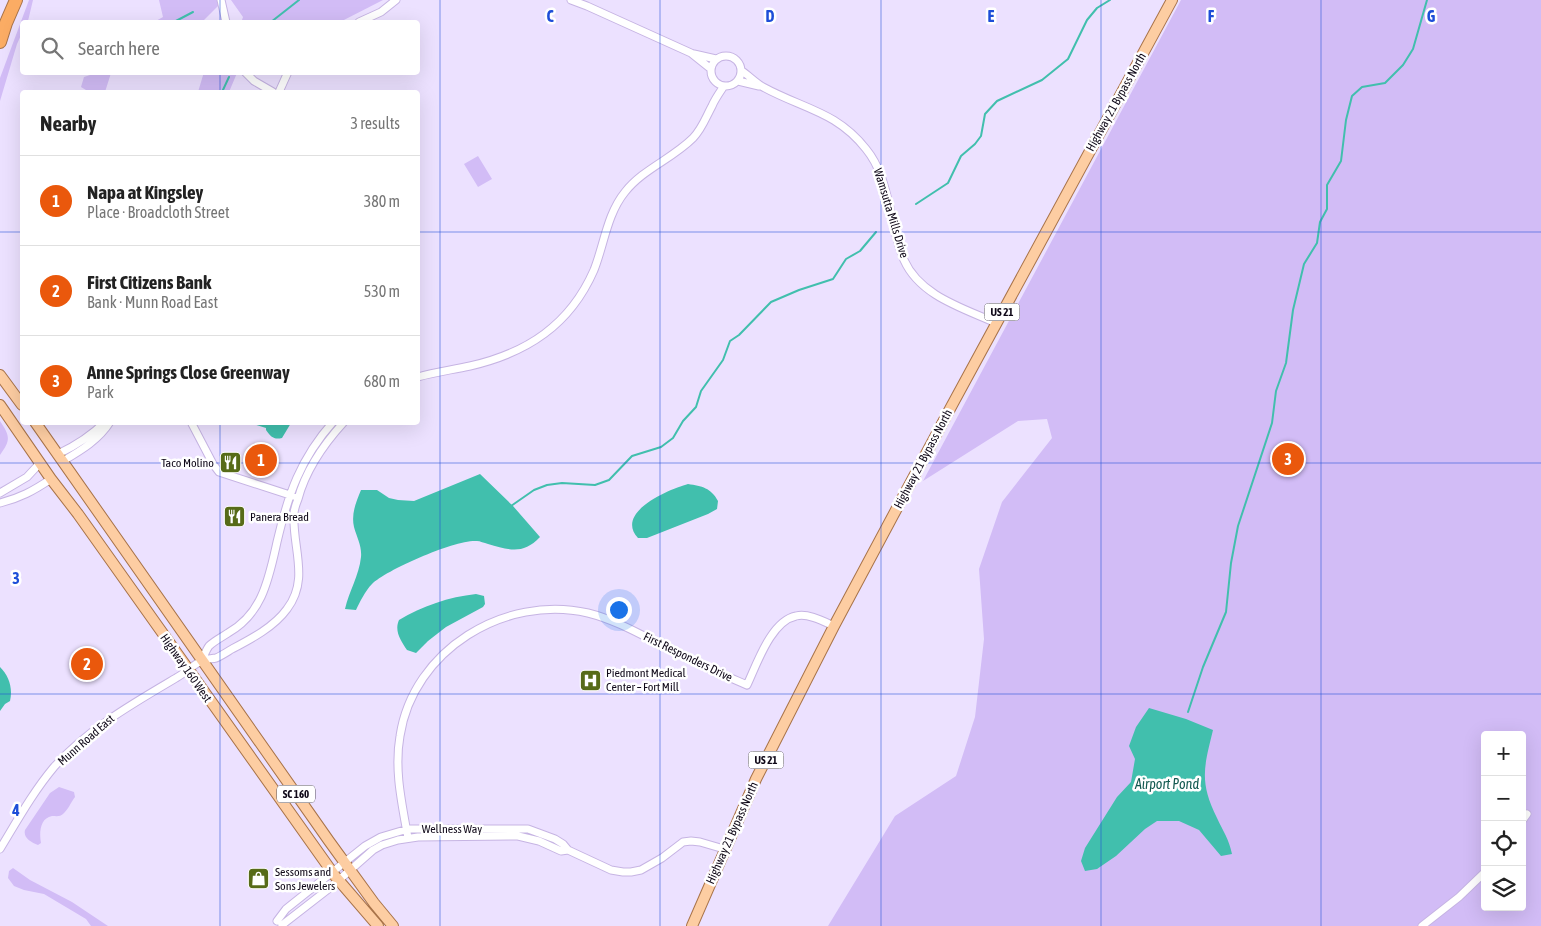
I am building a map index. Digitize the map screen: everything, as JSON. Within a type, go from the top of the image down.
[{"type":"highway","points":[[0,42],[16,0]]},
{"type":"main road","name":"Highway 21 Bypass North","points":[[692,926],[756,779],[834,626],[996,322],[1172,0]]},
{"type":"main road","points":[[0,375],[20,402]]},
{"type":"main road","name":"Highway 160 West","points":[[0,405],[188,670],[341,871],[393,926]]},
{"type":"main road","name":"Highway 160 West","points":[[37,425],[202,660],[378,926]]},
{"type":"street","points":[[221,0],[226,20]]},
{"type":"street","points":[[363,20],[381,12],[396,0]]},
{"type":"street","name":"Wamsutta Mills Drive","points":[[571,0],[691,53],[716,59],[725,55],[735,58],[742,71],[762,86],[832,118],[846,128],[876,163],[887,193],[897,239],[905,261],[915,277],[925,288],[941,298],[996,322]]},
{"type":"street","name":"Wamsutta Mills Drive","points":[[691,53],[711,69],[712,77],[720,84]]},
{"type":"street","points":[[711,69],[716,59]]},
{"type":"street","points":[[420,377],[474,365],[510,354],[544,335],[555,325],[574,304],[591,276],[614,212],[624,194],[643,174],[692,139],[703,124],[720,84],[734,84],[738,81],[742,71]]},
{"type":"street","points":[[248,75],[270,90]]},
{"type":"street","points":[[280,90],[287,75]]},
{"type":"street","name":"Wamsutta Mills Drive","points":[[738,81],[762,86]]},
{"type":"street","points":[[60,458],[102,425]]},
{"type":"street","points":[[60,458],[85,447],[99,436],[108,425]]},
{"type":"street","points":[[193,425],[219,472],[298,498]]},
{"type":"street","points":[[202,660],[209,647],[234,630],[247,618],[261,598],[290,496],[308,455],[331,425]]},
{"type":"street","points":[[202,660],[217,658],[268,628],[289,608],[298,587],[298,558],[294,513],[298,498],[308,471],[318,453],[341,425]]},
{"type":"street","points":[[0,493],[27,477],[40,463]]},
{"type":"street","points":[[0,503],[16,499],[31,492],[51,479]]},
{"type":"street","name":"First Responders Drive","points":[[408,838],[398,771],[400,735],[405,715],[418,687],[432,667],[461,639],[481,626],[504,616],[538,610],[564,610],[587,613],[613,621],[747,685],[769,639],[779,624],[796,616],[815,618],[834,626]]},
{"type":"street","name":"Munn Road East","points":[[0,849],[33,796],[54,768],[71,750],[116,714],[202,660]]},
{"type":"street","name":"Wellness Way","points":[[341,871],[356,852],[374,840],[406,830],[504,832],[540,841],[561,851],[568,850],[611,870],[631,872],[641,870],[662,858],[683,842],[700,842],[724,849]]},
{"type":"street","name":"Wellness Way","points":[[341,871],[382,845],[408,838],[504,832]]},
{"type":"street","points":[[279,923],[341,871]]},
{"type":"street","points":[[1422,926],[1459,897],[1481,876]]},
{"type":"shaded area","points":[[29,0],[33,0],[28,20],[22,20]]},
{"type":"shaded area","points":[[159,0],[217,0],[219,5],[204,20],[158,20],[163,17]]},
{"type":"shaded area","points":[[231,0],[383,0],[344,20],[242,20],[243,17]]},
{"type":"shaded area","points":[[1181,0],[1541,0],[1541,926],[828,926],[895,816],[956,776],[975,717],[984,639],[979,569],[1002,502],[1052,438],[1047,419],[1018,421],[923,481]]},
{"type":"shaded area","points":[[20,24],[20,37],[0,101],[0,78]]},
{"type":"shaded area","points":[[90,75],[110,75],[106,90],[86,90],[81,87],[84,77]]},
{"type":"shaded area","points":[[203,75],[236,75],[230,90],[199,90]]},
{"type":"shaded area","points":[[478,156],[492,179],[478,187],[464,164]]},
{"type":"shaded area","points":[[0,421],[8,438],[0,455]]},
{"type":"shaded area","points":[[59,787],[74,792],[75,797],[62,815],[48,817],[45,820],[40,831],[41,843],[38,845],[26,837],[25,830],[50,793]]},
{"type":"shaded area","points":[[13,868],[30,880],[72,902],[108,926],[91,926],[86,919],[44,894],[14,886],[8,878],[9,871]]},
{"type":"water","points":[[256,425],[290,425],[282,438],[277,439],[271,436],[266,428]]},
{"type":"water","points":[[480,474],[513,506],[540,537],[534,543],[528,547],[516,550],[477,541],[438,550],[391,571],[372,584],[356,610],[345,609],[361,557],[361,549],[353,517],[361,490],[377,490],[389,498],[414,501]]},
{"type":"water","points":[[688,484],[709,490],[718,501],[717,509],[647,538],[638,538],[633,528],[633,519],[639,511],[658,496]]},
{"type":"water","points":[[476,594],[484,596],[485,604],[483,607],[446,627],[416,653],[407,650],[398,632],[399,620],[417,610],[436,603]]},
{"type":"water","points":[[0,667],[8,678],[11,691],[10,701],[0,711]]},
{"type":"water","name":"Airport Pond","points":[[1149,708],[1186,719],[1213,730],[1207,754],[1205,784],[1211,805],[1228,839],[1232,854],[1221,856],[1199,830],[1179,821],[1157,821],[1145,829],[1116,856],[1097,869],[1085,871],[1081,861],[1085,848],[1117,797],[1131,782],[1135,759],[1129,746],[1136,727]]},
{"type":"waterway","points":[[274,20],[299,0]]},
{"type":"waterway","points":[[916,204],[948,183],[961,156],[981,136],[985,114],[997,101],[1042,80],[1068,59],[1087,20],[1097,8],[1110,0]]},
{"type":"waterway","points":[[1188,712],[1203,667],[1226,612],[1231,563],[1238,526],[1272,423],[1276,391],[1286,363],[1293,310],[1304,264],[1317,243],[1320,222],[1327,209],[1327,185],[1341,161],[1346,120],[1352,96],[1362,87],[1385,83],[1403,65],[1413,49],[1427,0]]},
{"type":"waterway","points":[[178,20],[193,12]]},
{"type":"waterway","points":[[223,90],[229,77]]},
{"type":"waterway","points":[[511,506],[534,490],[547,485],[562,483],[595,485],[609,480],[632,456],[661,447],[673,438],[683,421],[696,407],[701,391],[723,360],[730,341],[739,335],[771,302],[799,290],[833,279],[846,259],[860,251],[876,232]]},
{"type":"place","name":"Anne Springs Close Greenway","points":[[1288,459]]},
{"type":"place","name":"Napa at Kingsley","points":[[261,460]]},
{"type":"place","name":"Taco Molino","points":[[230,463]]},
{"type":"place","name":"Panera Bread","points":[[234,517]]},
{"type":"place","name":"First Citizens Bank","points":[[87,664]]},
{"type":"place","name":"Piedmont Medical Center – Fort Mill","points":[[590,680]]},
{"type":"place","name":"Sessoms and Sons Jewelers","points":[[259,879]]}]
